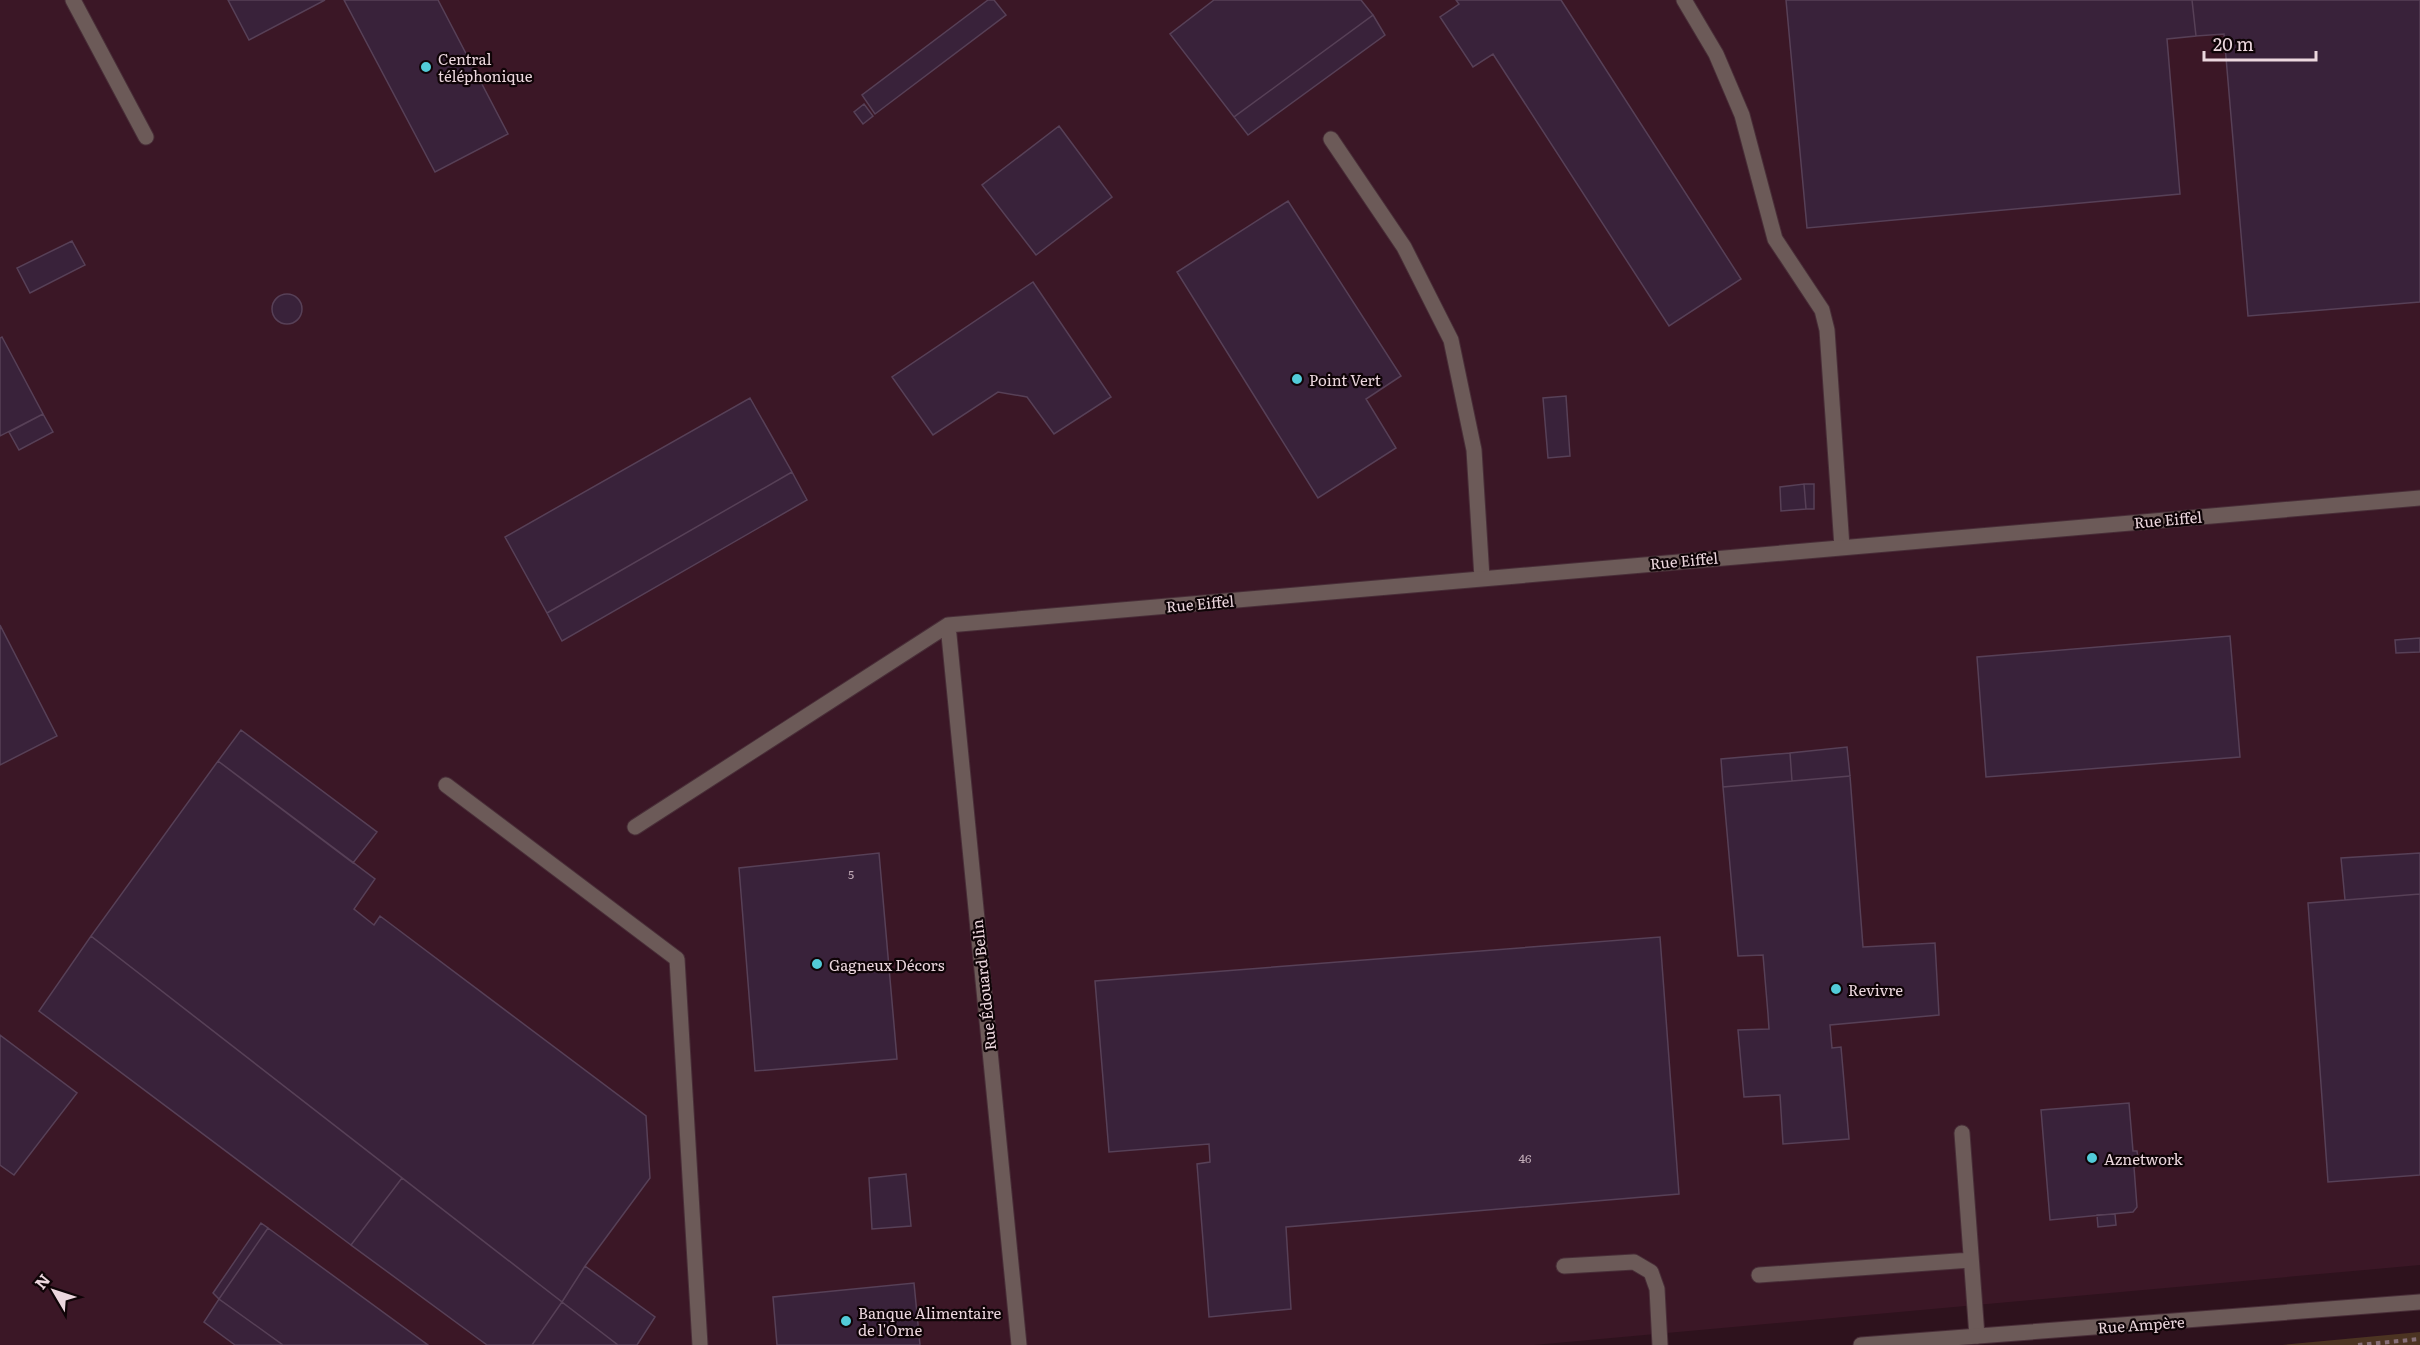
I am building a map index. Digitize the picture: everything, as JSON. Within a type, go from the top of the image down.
[{"type":"street","points":[[73,0],[146,137]]},
{"type":"street","points":[[1684,0],[1716,54],[1742,115],[1775,239],[1822,310],[1827,330],[1842,547]]},
{"type":"street","points":[[1331,139],[1404,247],[1450,340],[1474,450],[1482,578]]},
{"type":"street","name":"Rue Eiffel","points":[[948,625],[2420,498]]},
{"type":"street","points":[[635,827],[948,625]]},
{"type":"street","name":"Rue Édouard Belin","points":[[948,625],[1019,1345]]},
{"type":"street","points":[[446,785],[677,958],[699,1345]]},
{"type":"street","points":[[1962,1133],[1977,1336]]},
{"type":"street","points":[[1759,1275],[1971,1260]]},
{"type":"street","points":[[1564,1266],[1634,1262],[1651,1272],[1657,1289],[1660,1345]]},
{"type":"street","name":"Rue Ampère","points":[[1862,1345],[2420,1302]]},
{"type":"path","points":[[2358,1345],[2420,1339]]},
{"type":"shaded area","points":[[0,0],[2420,0],[2420,1265],[1534,1345],[0,1345]]},
{"type":"shaded area","points":[[2420,1332],[2420,1345],[2282,1345]]},
{"type":"building","points":[[228,0],[325,0],[249,40]]},
{"type":"building","name":"Central téléphonique","points":[[344,0],[438,0],[508,134],[435,172]]},
{"type":"building","points":[[988,0],[994,0],[1006,15],[875,114],[862,95]]},
{"type":"building","points":[[1214,0],[1361,0],[1373,15],[1234,117],[1170,34]]},
{"type":"building","points":[[1456,0],[1561,0],[1741,279],[1669,326],[1493,54],[1473,67],[1440,17],[1459,4]]},
{"type":"building","points":[[1786,0],[2192,0],[2196,36],[2167,39],[2180,194],[1807,228]]},
{"type":"building","points":[[2192,0],[2420,0],[2420,302],[2248,316],[2224,34],[2196,36]]},
{"type":"building","points":[[1373,15],[1385,35],[1248,135],[1234,117]]},
{"type":"building","points":[[864,104],[873,116],[863,124],[854,112]]},
{"type":"building","points":[[1059,126],[1112,197],[1036,255],[982,185]]},
{"type":"building","points":[[1288,201],[1401,376],[1366,399],[1396,448],[1318,498],[1177,272]]},
{"type":"building","points":[[72,241],[85,265],[30,293],[17,268]]},
{"type":"building","points":[[1033,282],[1111,397],[1054,434],[1027,397],[998,392],[933,435],[892,377]]},
{"type":"building","points":[[287,294],[298,298],[302,309],[298,320],[287,324],[276,320],[272,309],[276,298]]},
{"type":"building","points":[[2,337],[43,414],[0,436],[0,338]]},
{"type":"building","points":[[1566,396],[1570,456],[1548,458],[1543,398]]},
{"type":"building","points":[[750,398],[792,472],[547,613],[505,537]]},
{"type":"building","points":[[43,414],[53,432],[19,450],[9,432]]},
{"type":"building","points":[[792,472],[807,500],[562,641],[547,613]]},
{"type":"building","points":[[1804,484],[1814,484],[1814,509],[1806,509]]},
{"type":"building","points":[[1804,484],[1806,509],[1781,511],[1780,487]]},
{"type":"building","points":[[0,625],[57,736],[0,765]]},
{"type":"building","points":[[2230,636],[2240,757],[1986,777],[1977,657]]},
{"type":"building","points":[[2420,638],[2420,652],[2396,653],[2395,640]]},
{"type":"building","points":[[241,730],[377,832],[353,863],[218,761]]},
{"type":"building","points":[[1847,747],[1850,776],[1792,781],[1790,753]]},
{"type":"building","points":[[1790,753],[1792,781],[1723,787],[1721,759]]},
{"type":"building","points":[[218,761],[375,879],[354,909],[374,925],[380,916],[646,1116],[650,1178],[585,1266],[562,1302],[91,936]]},
{"type":"building","points":[[1850,776],[1863,947],[1935,943],[1939,1015],[1830,1025],[1832,1048],[1841,1047],[1849,1139],[1783,1144],[1780,1095],[1744,1097],[1738,1030],[1769,1029],[1768,1014],[1763,955],[1738,956],[1723,787]]},
{"type":"building","name":"Gagneux Décors","points":[[879,853],[897,1059],[755,1071],[739,868]]},
{"type":"building","points":[[2420,853],[2420,894],[2345,900],[2341,858]]},
{"type":"building","points":[[2420,894],[2420,1175],[2328,1182],[2308,903]]},
{"type":"building","points":[[91,936],[402,1178],[351,1245],[39,1011]]},
{"type":"building","points":[[1660,937],[1679,1194],[1286,1227],[1291,1309],[1209,1317],[1197,1164],[1210,1162],[1209,1144],[1109,1152],[1095,981]]},
{"type":"building","points":[[0,1035],[77,1093],[14,1175],[0,1165]]},
{"type":"building","name":"Aznetwork","points":[[2129,1103],[2133,1151],[2137,1151],[2139,1166],[2134,1167],[2137,1207],[2133,1212],[2050,1220],[2041,1110]]},
{"type":"building","points":[[906,1174],[911,1226],[872,1229],[869,1178]]},
{"type":"building","points":[[402,1178],[562,1302],[532,1345],[487,1345],[351,1245]]},
{"type":"building","points":[[2115,1214],[2116,1225],[2098,1227],[2097,1215]]},
{"type":"building","points":[[261,1223],[268,1228],[219,1299],[213,1293]]},
{"type":"building","points":[[268,1228],[428,1345],[283,1345],[219,1299]]},
{"type":"building","points":[[585,1266],[655,1317],[637,1345],[618,1345],[562,1302]]},
{"type":"building","name":"Banque Alimentaire de l'Orne","points":[[914,1283],[920,1345],[777,1345],[773,1297]]},
{"type":"building","points":[[219,1299],[283,1345],[235,1345],[204,1322]]},
{"type":"building","points":[[562,1302],[618,1345],[532,1345]]},
{"type":"place","name":"Central téléphonique","points":[[426,67]]},
{"type":"place","name":"Point Vert","points":[[1297,379]]},
{"type":"place","name":"Gagneux Décors","points":[[817,964]]},
{"type":"place","name":"Revivre","points":[[1836,989]]},
{"type":"place","name":"Aznetwork","points":[[2092,1158]]},
{"type":"place","name":"Banque Alimentaire de l'Orne","points":[[846,1321]]}]
